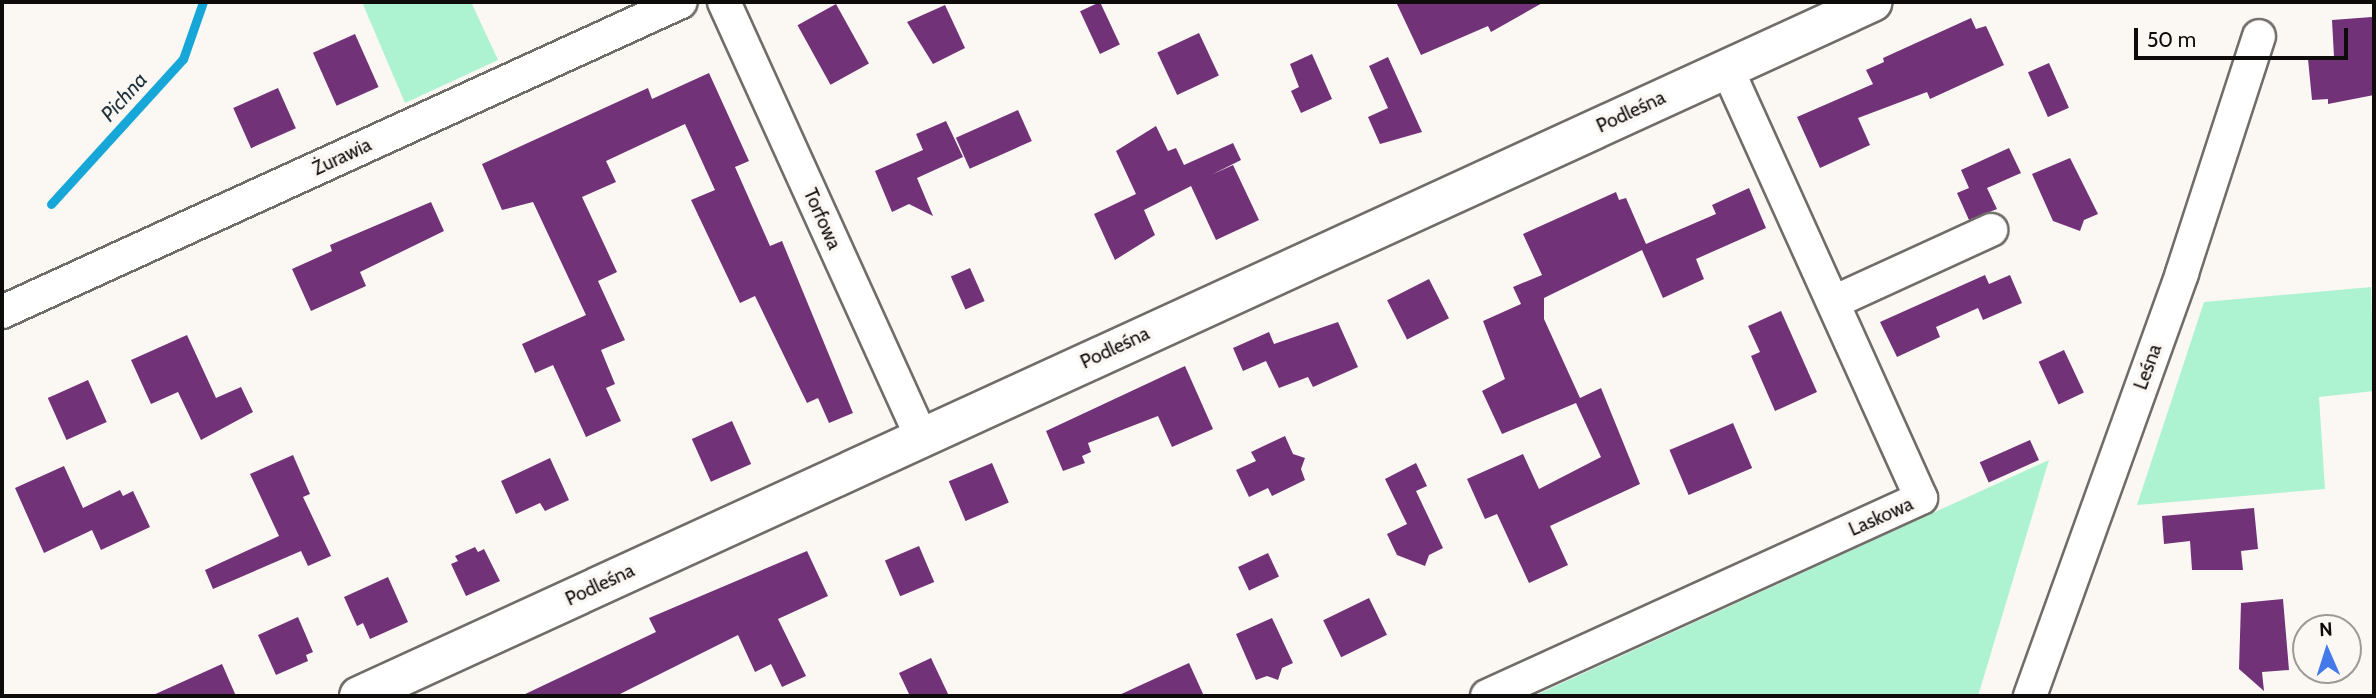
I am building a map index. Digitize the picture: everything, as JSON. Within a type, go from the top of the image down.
[{"type":"street","name":"Żurawia","points":[[2,312],[681,2]]},
{"type":"street","name":"Torfowa","points":[[724,2],[921,436]]},
{"type":"street","name":"Podleśna","points":[[359,696],[921,436],[1873,2]]},
{"type":"street","name":"Leśna","points":[[2030,696],[2182,273],[2259,36]]},
{"type":"street","name":"Laskowa","points":[[1487,696],[1921,498],[1727,69]]},
{"type":"street","points":[[1834,302],[1992,230]]},
{"type":"green space","points":[[362,2],[471,2],[498,60],[405,103]]},
{"type":"green space","points":[[2371,287],[2374,391],[2319,397],[2325,489],[2137,505],[2204,302]]},
{"type":"green space","points":[[2049,460],[1978,696],[1534,696],[1946,507]]},
{"type":"building","points":[[1100,2],[1120,45],[1100,54],[1080,11]]},
{"type":"building","points":[[1396,2],[1544,2],[1491,32],[1488,26],[1421,55]]},
{"type":"building","points":[[836,4],[869,63],[830,85],[798,25]]},
{"type":"building","points":[[945,5],[965,48],[933,64],[907,22]]},
{"type":"building","points":[[2372,17],[2374,95],[2328,104],[2328,99],[2312,100],[2308,59],[2334,57],[2332,20]]},
{"type":"building","points":[[1971,18],[1976,29],[1986,26],[2004,65],[1930,99],[1927,92],[1858,118],[1870,145],[1820,168],[1797,117],[1873,84],[1866,70],[1884,62],[1883,58]]},
{"type":"building","points":[[1199,33],[1219,76],[1177,95],[1157,52]]},
{"type":"building","points":[[355,34],[379,87],[337,106],[313,53]]},
{"type":"building","points":[[1312,54],[1332,99],[1301,113],[1291,91],[1299,87],[1290,64]]},
{"type":"building","points":[[1388,57],[1422,132],[1380,144],[1368,117],[1388,108],[1369,66]]},
{"type":"building","points":[[2049,63],[2069,108],[2048,117],[2028,72]]},
{"type":"building","points":[[709,73],[749,161],[735,167],[770,246],[782,241],[853,413],[829,423],[818,398],[807,403],[755,296],[740,303],[691,200],[715,190],[685,124],[606,161],[616,182],[582,197],[617,272],[598,281],[625,340],[601,350],[615,384],[606,388],[621,421],[586,437],[553,365],[535,373],[522,344],[586,315],[533,202],[502,210],[482,164],[648,88],[652,99]]},
{"type":"building","points":[[278,88],[296,128],[251,148],[233,108]]},
{"type":"building","points":[[1018,110],[1032,141],[970,169],[956,138]]},
{"type":"building","points":[[946,121],[963,157],[917,178],[933,216],[909,204],[892,212],[875,171],[923,150],[916,134]]},
{"type":"building","points":[[1156,126],[1168,151],[1176,148],[1184,165],[1233,143],[1241,160],[1211,175],[1233,165],[1259,220],[1216,240],[1191,186],[1144,210],[1155,235],[1115,260],[1094,214],[1136,194],[1116,151]]},
{"type":"building","points":[[2009,148],[2021,173],[1987,188],[1997,209],[1969,220],[1957,193],[1969,188],[1961,170]]},
{"type":"building","points":[[2070,158],[2098,214],[2084,220],[2080,231],[2053,221],[2032,174]]},
{"type":"building","points":[[1749,188],[1766,228],[1696,259],[1704,279],[1663,298],[1642,250],[1544,298],[1544,319],[1580,398],[1601,388],[1640,484],[1550,526],[1568,565],[1529,583],[1497,514],[1485,519],[1467,479],[1523,454],[1539,489],[1601,457],[1576,403],[1502,434],[1482,391],[1505,379],[1483,321],[1521,304],[1513,287],[1542,275],[1523,234],[1616,192],[1619,200],[1626,198],[1646,244],[1716,214],[1712,205]]},
{"type":"building","points":[[431,202],[444,231],[360,272],[366,286],[311,311],[292,269],[332,251],[330,245]]},
{"type":"building","points":[[970,268],[985,301],[965,309],[951,277]]},
{"type":"building","points":[[1985,275],[1989,284],[2010,275],[2022,303],[1983,320],[1978,308],[1936,327],[1940,337],[1897,357],[1880,322]]},
{"type":"building","points":[[1429,279],[1449,318],[1407,340],[1387,300]]},
{"type":"building","points":[[1781,311],[1817,392],[1775,411],[1751,356],[1760,352],[1748,326]]},
{"type":"building","points":[[1338,322],[1358,367],[1313,387],[1308,377],[1279,388],[1266,361],[1243,371],[1233,348],[1269,332],[1274,344]]},
{"type":"building","points":[[187,335],[216,398],[241,387],[253,412],[201,440],[178,392],[151,404],[131,360]]},
{"type":"building","points":[[2064,350],[2084,393],[2058,404],[2039,362]]},
{"type":"building","points":[[1185,366],[1213,429],[1172,447],[1158,416],[1088,443],[1091,452],[1082,456],[1085,463],[1063,471],[1046,431]]},
{"type":"building","points":[[88,380],[107,422],[67,440],[48,398]]},
{"type":"building","points":[[732,421],[751,464],[711,482],[692,439]]},
{"type":"building","points":[[1733,423],[1752,468],[1689,495],[1669,450]]},
{"type":"building","points":[[1285,436],[1293,454],[1305,458],[1301,469],[1305,480],[1272,496],[1268,488],[1249,497],[1236,470],[1256,461],[1251,452]]},
{"type":"building","points":[[2030,440],[2039,460],[1989,482],[1980,462]]},
{"type":"building","points":[[293,455],[310,494],[303,497],[331,556],[308,566],[301,551],[213,589],[205,570],[279,536],[250,474]]},
{"type":"building","points":[[550,458],[569,500],[545,511],[540,503],[516,514],[501,481]]},
{"type":"building","points":[[992,463],[1009,503],[966,521],[949,481]]},
{"type":"building","points":[[1416,463],[1427,486],[1416,491],[1443,548],[1429,555],[1425,566],[1397,555],[1387,534],[1407,524],[1385,479]]},
{"type":"building","points":[[64,466],[83,508],[120,490],[123,496],[133,491],[150,527],[101,550],[92,530],[44,553],[15,488]]},
{"type":"building","points":[[2254,508],[2258,549],[2241,551],[2243,570],[2192,570],[2190,541],[2164,544],[2162,516]]},
{"type":"building","points":[[919,546],[934,582],[900,596],[885,560]]},
{"type":"building","points":[[475,547],[478,552],[484,549],[500,581],[466,596],[451,564],[458,561],[455,556]]},
{"type":"building","points":[[807,551],[828,596],[778,619],[806,676],[782,687],[771,664],[755,672],[738,635],[616,696],[521,696],[656,632],[649,618]]},
{"type":"building","points":[[1268,553],[1279,577],[1249,591],[1238,567]]},
{"type":"building","points":[[388,577],[408,622],[370,639],[363,623],[357,626],[344,597]]},
{"type":"building","points":[[1369,598],[1387,635],[1341,657],[1323,620]]},
{"type":"building","points":[[2283,599],[2289,670],[2262,672],[2264,691],[2239,669],[2241,603]]},
{"type":"building","points":[[298,617],[313,652],[306,655],[308,661],[276,675],[258,635]]},
{"type":"building","points":[[1272,618],[1293,663],[1282,668],[1278,680],[1267,676],[1256,680],[1236,634]]},
{"type":"building","points":[[931,658],[949,696],[910,696],[899,673]]},
{"type":"building","points":[[1189,663],[1204,696],[1117,696]]},
{"type":"building","points":[[222,664],[236,696],[151,696]]},
{"type":"waterway","name":"Pichna","points":[[51,204],[183,59],[203,2]]}]
